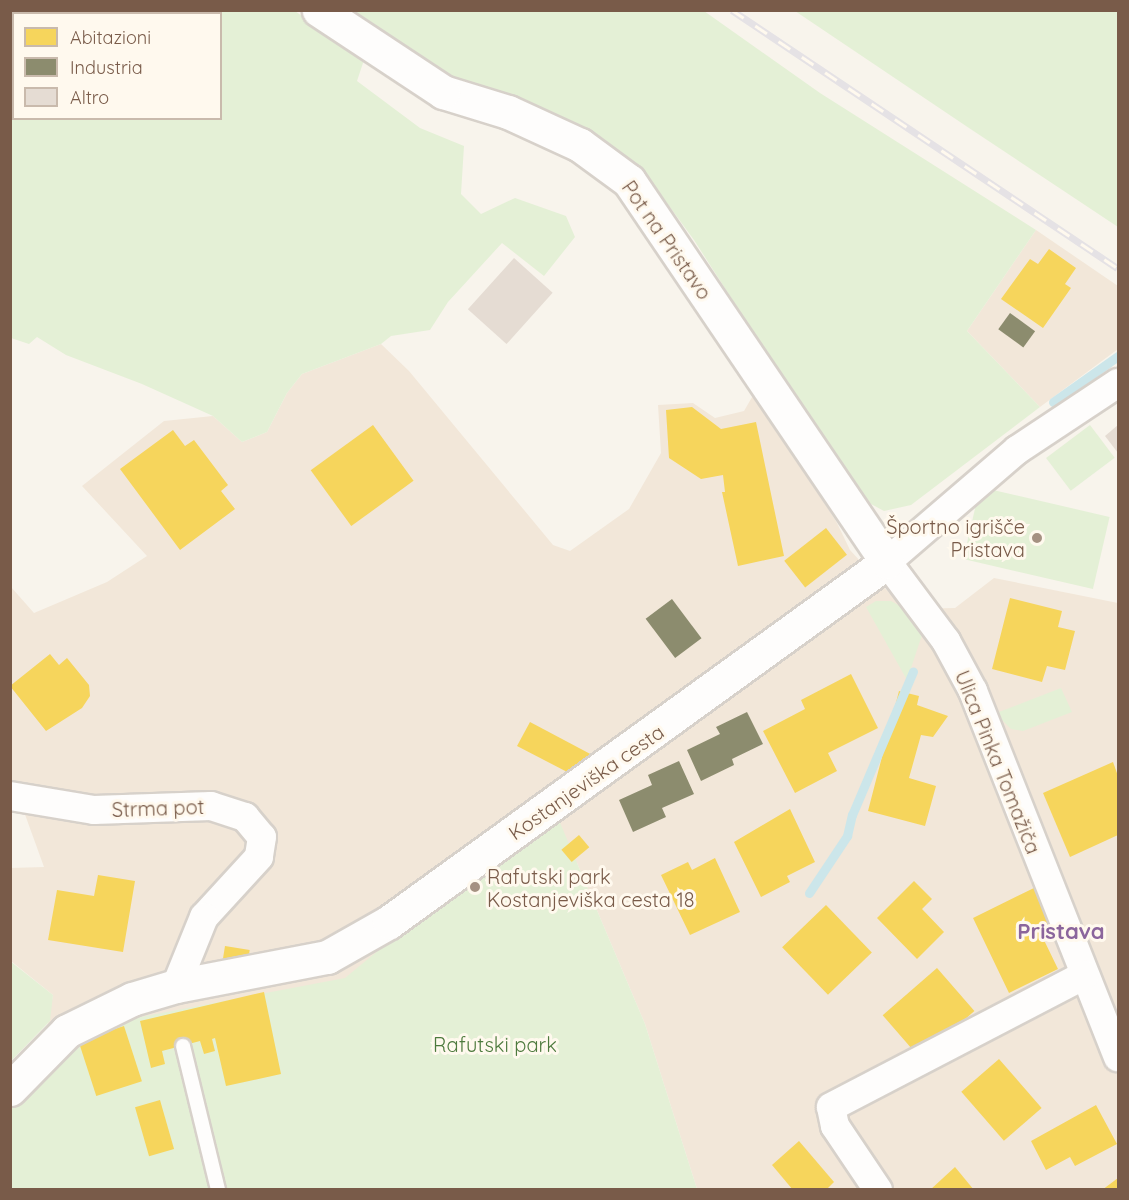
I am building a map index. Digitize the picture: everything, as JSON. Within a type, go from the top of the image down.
[{"type":"street","name":"Pot na Pristavo","points":[[319,10],[443,92],[508,112],[580,145],[629,181],[887,562]]},
{"type":"street","name":"Kostanjeviška cesta","points":[[10,1089],[67,1031],[132,999],[176,986],[327,957],[389,922],[887,562],[1017,450],[1119,383]]},
{"type":"street","name":"Ulica Pinka Tomažiča","points":[[887,562],[946,641],[973,691],[1119,1057]]},
{"type":"street","name":"Strma pot","points":[[10,796],[94,810],[211,806],[245,817],[262,837],[259,857],[204,916],[176,986]]},
{"type":"street","points":[[878,1190],[835,1126],[831,1107],[1085,975]]},
{"type":"lane","points":[[183,1046],[218,1190]]},
{"type":"shaded area","points":[[1036,230],[1118,286],[1118,349],[1040,407],[967,331]]},
{"type":"shaded area","points":[[381,344],[409,371],[553,545],[570,551],[629,509],[661,453],[658,405],[693,403],[715,418],[744,411],[755,392],[837,523],[850,550],[904,609],[955,608],[994,578],[1118,603],[1118,1189],[697,1189],[645,1024],[577,863],[358,979],[34,1098],[53,995],[11,961],[10,868],[44,867],[23,809],[11,805],[11,587],[34,613],[107,582],[147,556],[82,486],[164,421],[213,416],[242,442],[267,432],[287,393],[302,374]]},
{"type":"green space","points":[[10,11],[295,11],[364,60],[357,81],[420,128],[464,146],[461,194],[481,214],[515,198],[566,216],[575,237],[544,276],[502,243],[448,302],[430,330],[391,336],[381,344],[302,374],[287,393],[267,432],[242,442],[213,416],[142,384],[66,355],[37,337],[29,344],[11,338]]},
{"type":"green space","points":[[346,11],[704,11],[820,93],[1036,230],[967,331],[1040,407],[911,505],[884,511],[871,504],[828,449],[694,240],[664,199],[629,163],[452,79]]},
{"type":"green space","points":[[795,11],[1118,11],[1118,227],[969,128]]},
{"type":"green space","points":[[1090,425],[1115,458],[1071,491],[1046,458]]},
{"type":"green space","name":"Športno igrišče Pristava","points":[[980,487],[1110,517],[1093,589],[963,559]]},
{"type":"green space","points":[[876,601],[891,601],[905,609],[922,635],[907,680],[866,607]]},
{"type":"green space","points":[[1061,688],[1072,712],[1023,731],[1011,729],[1002,720],[999,712]]},
{"type":"green space","name":"Rafutski park","points":[[553,806],[645,1024],[697,1189],[11,1190],[11,1097],[67,1031],[345,978]]},
{"type":"green space","points":[[10,961],[53,995],[50,1021],[11,1061]]},
{"type":"building: Abitazioni","points":[[1049,249],[1076,268],[1065,284],[1071,288],[1043,328],[1001,299],[1030,259],[1038,264]]},
{"type":"building: Abitazioni","points":[[692,407],[721,429],[756,422],[784,556],[738,566],[722,492],[725,492],[723,475],[701,479],[669,458],[666,410]]},
{"type":"building: Abitazioni","points":[[373,425],[414,481],[351,526],[311,470]]},
{"type":"building: Abitazioni","points":[[173,430],[185,446],[194,440],[228,485],[221,491],[235,509],[180,550],[120,469]]},
{"type":"building: Abitazioni","points":[[826,528],[847,555],[805,587],[784,561]]},
{"type":"building: Abitazioni","points":[[1010,598],[1062,611],[1058,627],[1075,631],[1065,670],[1047,666],[1042,682],[992,669]]},
{"type":"building: Abitazioni","points":[[50,654],[59,665],[67,658],[89,685],[90,696],[82,708],[46,731],[10,686]]},
{"type":"building: Abitazioni","points":[[851,674],[878,728],[828,753],[837,771],[795,793],[763,731],[805,709],[801,700]]},
{"type":"building: Abitazioni","points":[[899,691],[919,696],[917,705],[948,716],[933,737],[921,735],[909,778],[936,786],[925,826],[868,811]]},
{"type":"building: Abitazioni","points":[[530,722],[596,757],[573,775],[517,746]]},
{"type":"building: Abitazioni","points":[[1113,762],[1118,776],[1118,835],[1070,857],[1043,793]]},
{"type":"building: Abitazioni","points":[[790,809],[815,862],[787,876],[790,882],[761,897],[734,842]]},
{"type":"building: Abitazioni","points":[[579,835],[589,847],[572,862],[561,850]]},
{"type":"building: Abitazioni","points":[[715,858],[740,912],[690,935],[661,875],[688,862],[692,870]]},
{"type":"building: Abitazioni","points":[[98,875],[135,881],[123,952],[48,940],[57,890],[94,896]]},
{"type":"building: Abitazioni","points":[[914,881],[932,899],[922,909],[944,932],[917,959],[877,918]]},
{"type":"building: Abitazioni","points":[[1036,887],[1057,928],[1042,936],[1058,969],[1009,993],[973,918]]},
{"type":"building: Abitazioni","points":[[826,905],[872,952],[828,995],[782,947]]},
{"type":"building: Abitazioni","points":[[225,946],[250,950],[248,963],[223,959]]},
{"type":"building: Abitazioni","points":[[937,968],[974,1011],[920,1058],[883,1015]]},
{"type":"building: Abitazioni","points":[[264,992],[281,1074],[226,1086],[215,1038],[212,1039],[215,1051],[204,1054],[200,1041],[162,1051],[165,1064],[151,1068],[140,1021]]},
{"type":"building: Abitazioni","points":[[124,1026],[142,1081],[96,1096],[78,1041]]},
{"type":"building: Abitazioni","points":[[999,1059],[1042,1108],[1004,1141],[961,1092]]},
{"type":"building: Abitazioni","points":[[160,1100],[174,1149],[149,1156],[135,1107]]},
{"type":"building: Abitazioni","points":[[1096,1105],[1117,1144],[1075,1166],[1070,1157],[1046,1170],[1031,1141]]},
{"type":"building: Abitazioni","points":[[799,1141],[834,1182],[826,1190],[793,1190],[772,1165]]},
{"type":"building: Abitazioni","points":[[955,1167],[974,1190],[930,1190]]},
{"type":"building: Abitazioni","points":[[1118,1178],[1118,1190],[1102,1190]]},
{"type":"building: Industria","points":[[1010,313],[1035,331],[1023,347],[998,329]]},
{"type":"building: Industria","points":[[672,599],[701,638],[675,658],[646,619]]},
{"type":"building: Industria","points":[[747,712],[763,744],[732,759],[734,765],[701,781],[687,750],[720,734],[716,727]]},
{"type":"building: Industria","points":[[679,761],[694,794],[662,808],[666,817],[633,832],[619,800],[652,785],[648,775]]},
{"type":"building: Altro","points":[[514,258],[553,293],[506,344],[468,309]]},
{"type":"building: Altro","points":[[1118,425],[1118,453],[1105,436]]},
{"type":"waterway","points":[[1053,402],[1118,356]]},
{"type":"waterway","points":[[809,893],[847,836],[852,815],[913,671]]},
{"type":"railway","points":[[732,10],[1118,268]]},
{"type":"place","name":"Športno igrišče Pristava","points":[[1037,538]]},
{"type":"place","name":"Rafutski park Kostanjeviška cesta 18","points":[[475,887]]},
{"type":"district","name":"Pristava","points":[[1061,932]]}]
